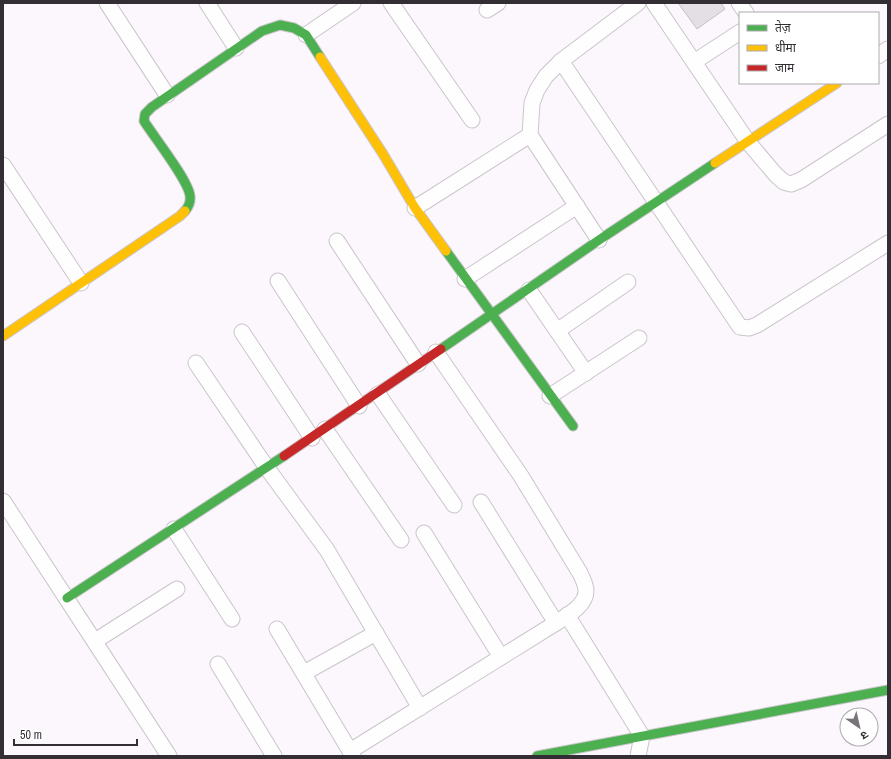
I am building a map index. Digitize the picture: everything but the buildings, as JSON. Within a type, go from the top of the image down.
[{"type":"street","points":[[107,3],[167,95]]},
{"type":"street","points":[[207,3],[236,48]]},
{"type":"street","points":[[306,35],[353,3]]},
{"type":"street","points":[[391,3],[472,120]]},
{"type":"street","points":[[599,240],[530,135],[532,103],[536,90],[546,76],[561,61],[638,3]]},
{"type":"street","points":[[654,3],[748,142],[776,175],[784,182],[791,184],[801,180],[888,124]]},
{"type":"street","points":[[739,3],[745,12]]},
{"type":"street","points":[[3,336],[180,216],[189,208],[191,197],[188,186],[144,120],[145,114],[167,95],[236,48],[273,25],[282,24],[291,26],[306,35],[383,154],[415,208],[573,426]]},
{"type":"street","points":[[694,62],[739,33]]},
{"type":"street","points":[[879,55],[888,49]]},
{"type":"street","points":[[561,61],[740,327],[749,328],[757,325],[888,243]]},
{"type":"street","points":[[67,598],[378,394],[418,364],[529,290],[599,240],[835,84]]},
{"type":"street","points":[[415,208],[530,135]]},
{"type":"street","points":[[3,165],[81,283]]},
{"type":"street","points":[[465,278],[577,206]]},
{"type":"street","points":[[337,241],[418,364]]},
{"type":"street","points":[[278,280],[359,406]]},
{"type":"street","points":[[557,331],[628,282]]},
{"type":"street","points":[[529,290],[586,373]]},
{"type":"street","points":[[242,332],[312,438]]},
{"type":"street","points":[[550,396],[639,338]]},
{"type":"street","points":[[277,629],[352,753],[420,708],[562,619],[578,607],[585,597],[586,590],[580,573],[521,476],[436,352]]},
{"type":"street","points":[[196,363],[267,468],[327,550],[420,708]]},
{"type":"street","points":[[378,394],[454,506]]},
{"type":"street","points":[[325,429],[401,540]]},
{"type":"street","points":[[481,502],[642,736],[638,756]]},
{"type":"street","points":[[6,511],[67,598],[169,756]]},
{"type":"street","points":[[174,529],[232,619]]},
{"type":"street","points":[[424,533],[501,657]]},
{"type":"street","points":[[95,641],[177,589]]},
{"type":"street","points":[[304,673],[376,633]]},
{"type":"street","points":[[218,664],[274,756]]},
{"type":"street","points":[[537,756],[888,690]]},
{"type":"traffic: fast","points":[[185,211],[189,206],[190,200],[188,189],[178,170],[144,121],[145,114],[152,107],[262,31],[280,25],[294,28],[306,35],[320,57]]},
{"type":"traffic: fast","points":[[441,349],[599,240],[715,163]]},
{"type":"traffic: fast","points":[[446,251],[573,426]]},
{"type":"traffic: fast","points":[[67,598],[284,456]]},
{"type":"traffic: fast","points":[[537,756],[888,690]]},
{"type":"traffic: slow","points":[[320,57],[383,154],[415,208],[446,251]]},
{"type":"traffic: slow","points":[[715,163],[835,84]]},
{"type":"traffic: slow","points":[[3,336],[180,216],[185,211]]},
{"type":"traffic: jam","points":[[284,456],[441,349]]}]
